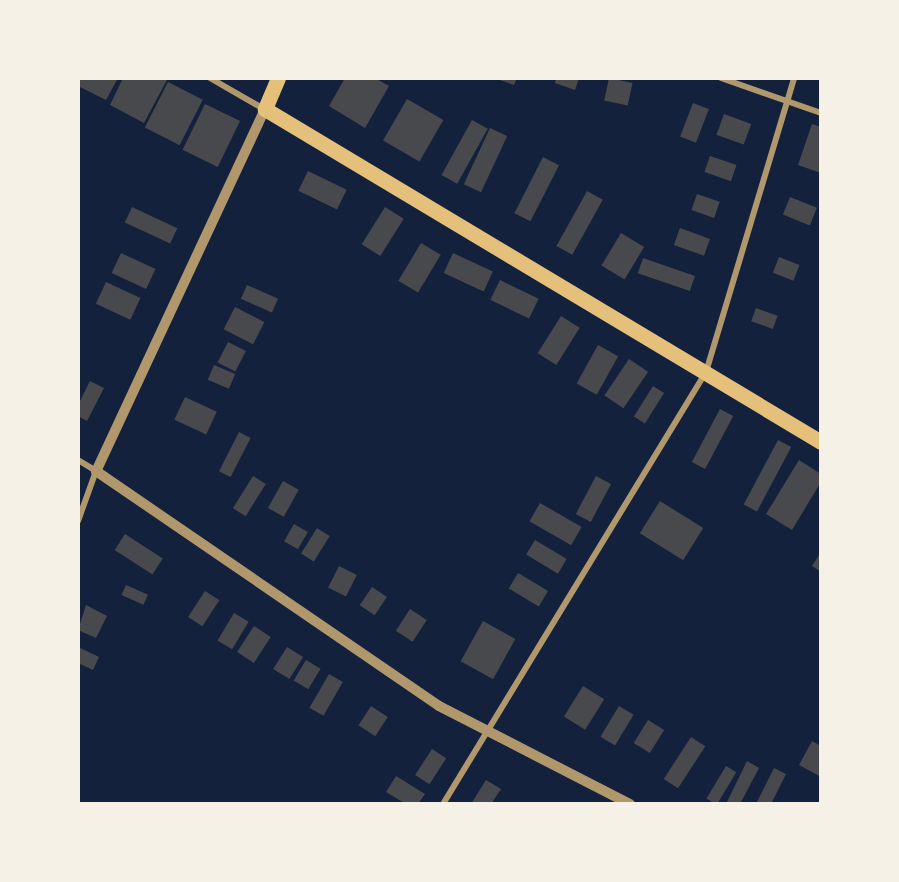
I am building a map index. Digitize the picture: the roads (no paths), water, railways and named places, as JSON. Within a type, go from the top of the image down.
[{"type":"main road","points":[[278,78],[265,110],[821,442]]},
{"type":"street","points":[[78,520],[96,471],[265,110],[210,78]]},
{"type":"street","points":[[721,78],[821,113]]},
{"type":"street","points":[[442,804],[490,732],[706,372],[794,78]]},
{"type":"street","points":[[78,460],[439,706],[630,804]]}]
